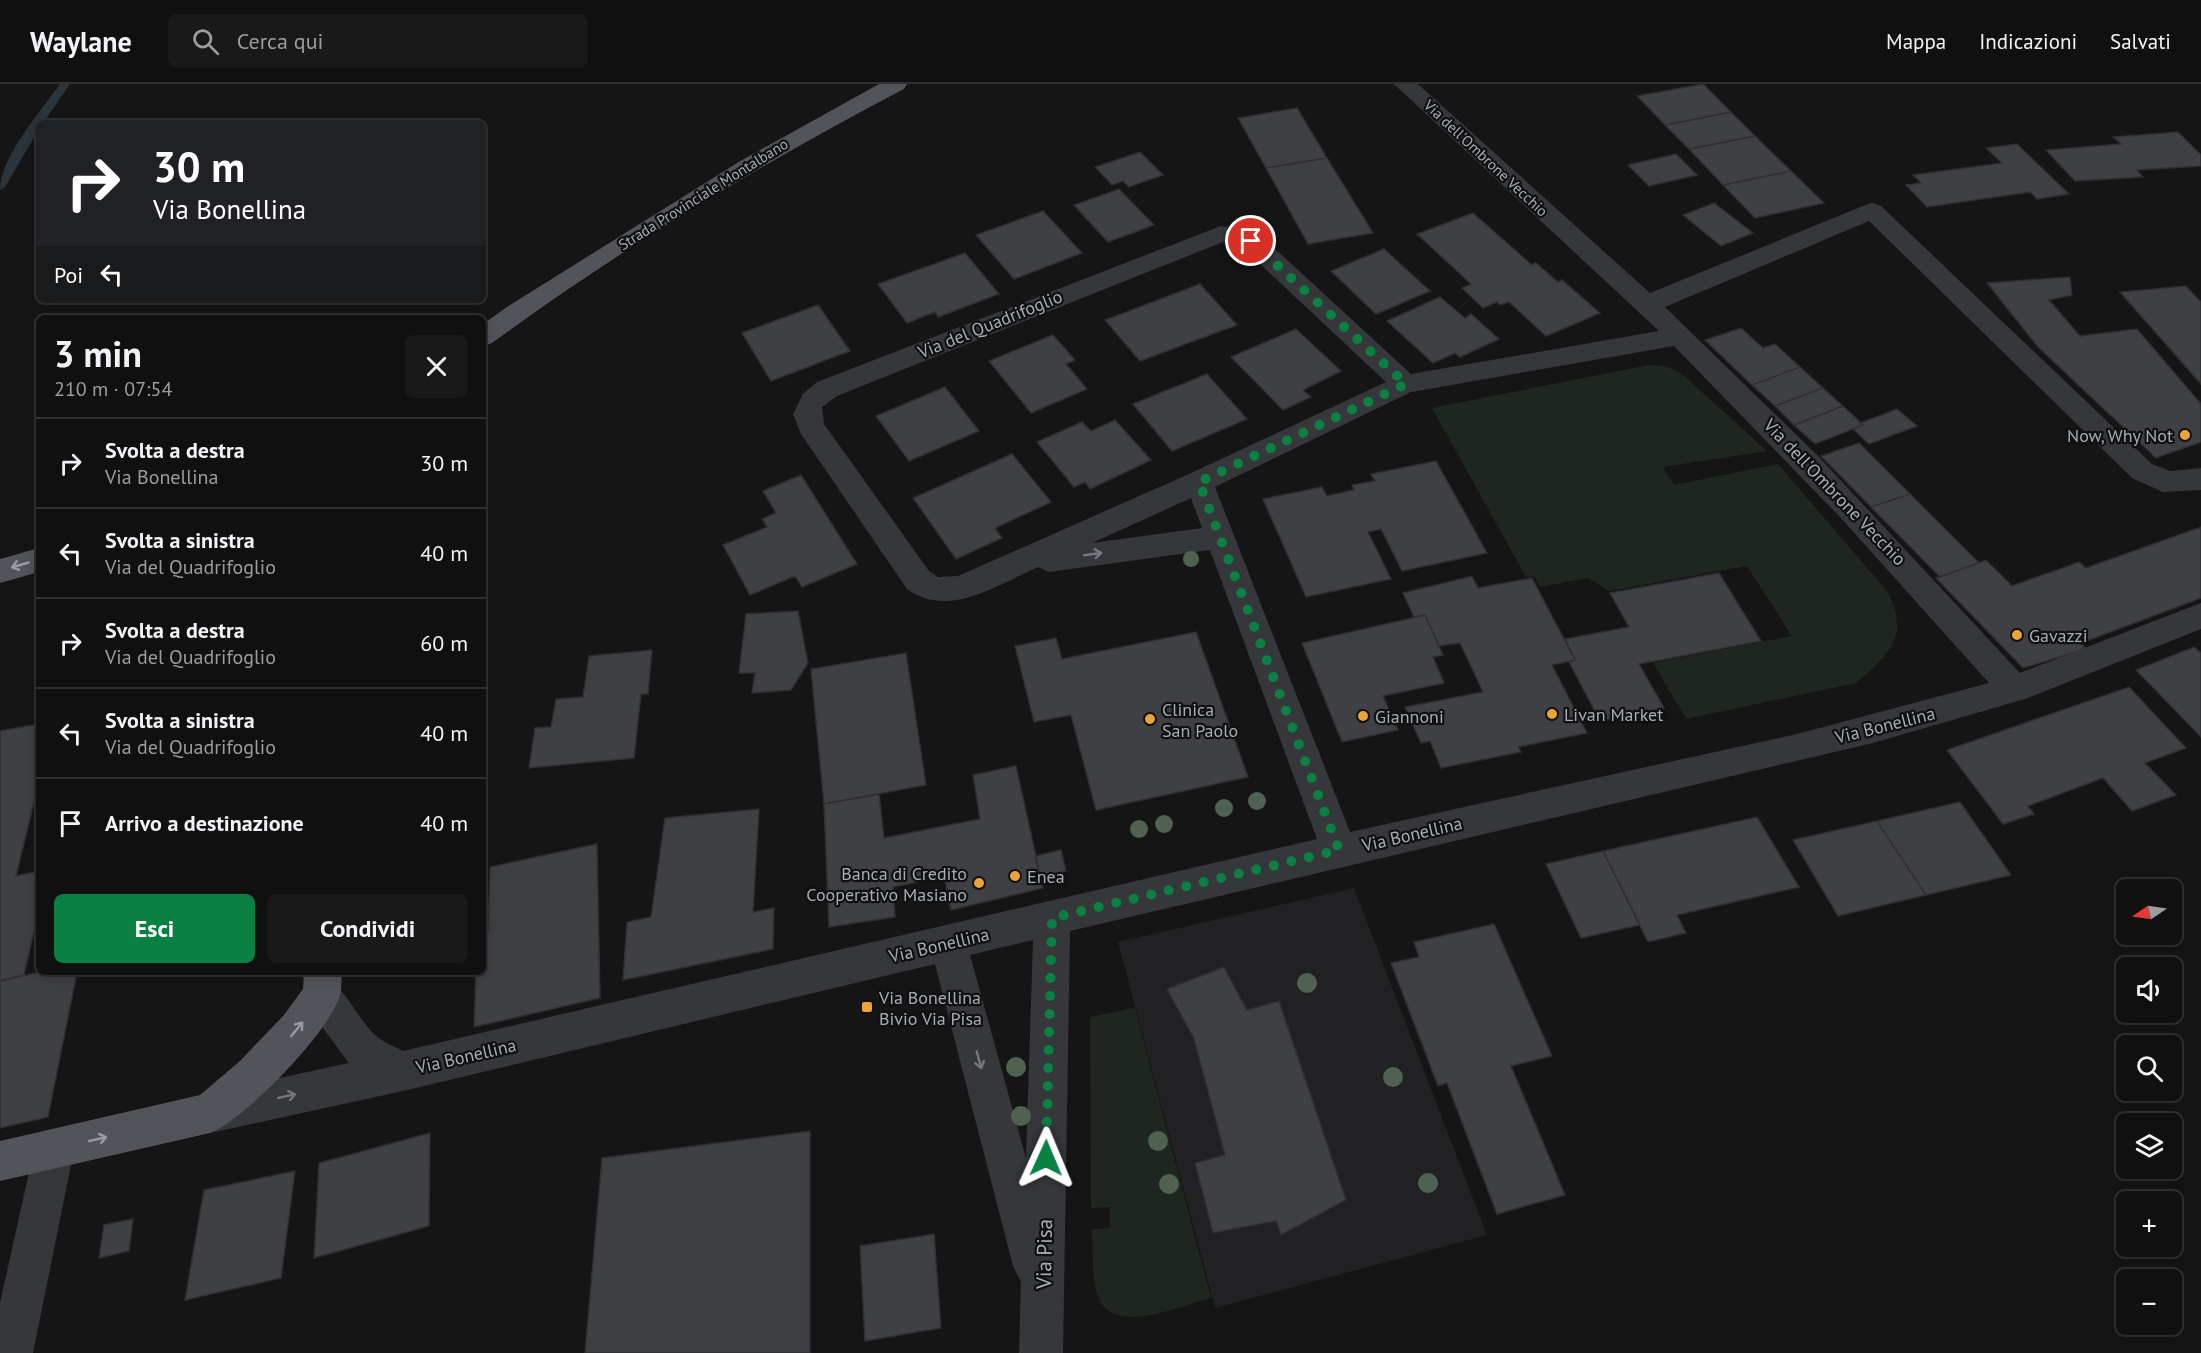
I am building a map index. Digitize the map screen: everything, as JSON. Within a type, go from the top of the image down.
[{"type":"main road","name":"Strada Provinciale Montalbano","points":[[486,335],[516,313],[784,143],[896,84]]},
{"type":"main road","name":"Strada Provinciale Montalbano","points":[[486,347],[516,313]]},
{"type":"main road","points":[[0,571],[36,561]]},
{"type":"main road","points":[[210,1113],[236,1093],[282,1046],[322,984]]},
{"type":"main road","name":"Via Bonellina","points":[[0,1161],[210,1113]]},
{"type":"street","name":"Via dell'Ombrone Vecchio","points":[[1405,84],[1680,336],[1889,548],[2014,689]]},
{"type":"street","points":[[1646,304],[1872,211],[2142,471],[2156,480],[2172,484],[2201,479]]},
{"type":"street","name":"Via del Quadrifoglio","points":[[1221,234],[1240,236],[1251,241],[1406,384],[1199,482],[966,586],[944,591],[933,590],[918,580],[806,417],[808,406],[815,397],[827,389],[1221,234]]},
{"type":"street","points":[[1406,384],[1680,336]]},
{"type":"street","points":[[1199,482],[1339,850]]},
{"type":"street","points":[[1014,565],[1220,537]]},
{"type":"street","name":"Via Bonellina","points":[[210,1113],[403,1071],[1339,850],[1812,743],[1951,708],[2014,689],[2201,616]]},
{"type":"street","name":"Via Pisa","points":[[1041,1353],[1052,918]]},
{"type":"street","name":"Via Pisa","points":[[948,943],[1043,1302]]},
{"type":"street","name":"Via Bonellina","points":[[322,984],[358,1046],[368,1054],[403,1071]]},
{"type":"street","points":[[11,1353],[54,1149]]},
{"type":"shaded area","points":[[1649,365],[1665,366],[1682,374],[1767,451],[1663,467],[1674,485],[1778,464],[1887,591],[1897,620],[1893,643],[1878,663],[1856,683],[1686,719],[1653,663],[1792,636],[1747,566],[1609,591],[1588,578],[1540,587],[1534,576],[1526,577],[1432,408]]},
{"type":"shaded area","points":[[1354,888],[1487,1235],[1215,1308],[1118,942]]},
{"type":"shaded area","points":[[1135,1008],[1211,1298],[1151,1315],[1134,1317],[1119,1315],[1107,1310],[1096,1291],[1092,1229],[1110,1228],[1110,1207],[1091,1208],[1090,1017]]},
{"type":"building","points":[[1703,84],[1731,112],[1665,125],[1637,96]]},
{"type":"building","points":[[1297,108],[1327,158],[1266,168],[1238,118]]},
{"type":"building","points":[[1731,112],[1755,136],[1689,149],[1665,125]]},
{"type":"building","points":[[2178,132],[2201,155],[2201,166],[2137,170],[2143,177],[2075,181],[2046,150],[2121,144],[2113,137]]},
{"type":"building","points":[[1755,136],[1791,171],[1723,185],[1689,149]]},
{"type":"building","points":[[2017,144],[2069,194],[2037,199],[2030,192],[1927,207],[1906,185],[1921,183],[1913,175],[2002,163],[1986,148]]},
{"type":"building","points":[[1140,152],[1163,175],[1129,187],[1123,181],[1112,185],[1095,167]]},
{"type":"building","points":[[1676,154],[1697,175],[1649,186],[1628,165]]},
{"type":"building","points":[[1327,158],[1373,233],[1308,244],[1266,168]]},
{"type":"building","points":[[1791,171],[1824,203],[1755,218],[1723,185]]},
{"type":"building","points":[[1119,189],[1154,225],[1108,242],[1074,205]]},
{"type":"building","points":[[1714,203],[1753,233],[1721,246],[1683,215]]},
{"type":"building","points":[[1043,211],[1082,253],[1014,279],[976,235]]},
{"type":"building","points":[[1473,213],[1532,265],[1536,263],[1558,282],[1562,280],[1600,313],[1546,336],[1509,302],[1500,305],[1497,302],[1483,308],[1462,288],[1471,284],[1417,234]]},
{"type":"building","points":[[1384,249],[1430,291],[1376,314],[1331,271]]},
{"type":"building","points":[[965,253],[999,294],[938,317],[935,312],[907,323],[878,284]]},
{"type":"building","points":[[2070,277],[2072,295],[2049,300],[2080,336],[2137,329],[2201,404],[2201,442],[2156,458],[2038,347],[1987,283]]},
{"type":"building","points":[[1200,284],[1237,325],[1140,361],[1105,320]]},
{"type":"building","points":[[2186,286],[2201,302],[2201,384],[2120,292]]},
{"type":"building","points":[[1440,297],[1465,318],[1471,314],[1499,339],[1460,357],[1455,353],[1433,363],[1387,321]]},
{"type":"building","points":[[818,305],[850,351],[771,381],[742,333]]},
{"type":"building","points":[[1741,328],[1763,348],[1775,344],[1800,367],[1752,385],[1705,340]]},
{"type":"building","points":[[1296,329],[1341,371],[1303,390],[1311,397],[1283,410],[1231,357]]},
{"type":"building","points":[[1053,335],[1075,360],[1066,364],[1087,389],[1031,413],[989,361]]},
{"type":"building","points":[[1800,367],[1823,388],[1775,406],[1752,385]]},
{"type":"building","points":[[1207,374],[1247,419],[1172,451],[1133,404]]},
{"type":"building","points":[[945,387],[979,431],[909,461],[876,416]]},
{"type":"building","points":[[1823,388],[1843,406],[1794,425],[1775,406]]},
{"type":"building","points":[[1843,406],[1863,425],[1815,444],[1794,425]]},
{"type":"building","points":[[1897,409],[1917,426],[1869,444],[1853,429],[1863,425],[1860,423]]},
{"type":"building","points":[[1115,420],[1151,460],[1090,489],[1085,482],[1074,487],[1037,442],[1082,422],[1091,431]]},
{"type":"building","points":[[1859,443],[1910,494],[1871,507],[1821,456]]},
{"type":"building","points":[[1012,454],[1051,502],[995,528],[1002,538],[956,559],[913,498]]},
{"type":"building","points":[[1436,461],[1487,553],[1402,571],[1381,529],[1368,532],[1391,579],[1306,597],[1263,499],[1322,487],[1327,496],[1354,490],[1352,485],[1375,481],[1371,474]]},
{"type":"building","points":[[801,475],[857,564],[802,587],[795,576],[750,595],[723,545],[767,527],[762,519],[776,513],[763,491]]},
{"type":"building","points":[[1910,494],[1979,563],[1940,577],[1871,507]]},
{"type":"building","points":[[2201,527],[2201,598],[2081,643],[2086,649],[2023,668],[1936,578],[1986,560],[2012,586],[2079,562],[2086,568]]},
{"type":"building","points":[[1719,573],[1761,641],[1639,664],[1664,708],[1600,721],[1569,662],[1575,660],[1565,639],[1629,627],[1610,593]]},
{"type":"building","points":[[1472,576],[1478,588],[1532,578],[1575,660],[1552,665],[1587,733],[1518,747],[1521,752],[1441,768],[1430,741],[1421,743],[1405,707],[1483,692],[1460,643],[1439,646],[1425,615],[1414,617],[1403,593]]},
{"type":"building","points":[[798,611],[808,663],[791,690],[752,693],[755,673],[739,673],[746,614]]},
{"type":"building","points":[[1425,615],[1443,655],[1433,657],[1444,683],[1383,696],[1398,730],[1342,742],[1302,643]]},
{"type":"building","name":"Clinica San Paolo","points":[[1196,632],[1248,777],[1096,810],[1071,715],[1034,722],[1015,646],[1056,638],[1062,659]]},
{"type":"building","points":[[2194,647],[2201,653],[2201,737],[2136,670]]},
{"type":"building","points":[[652,650],[648,694],[641,694],[634,758],[529,768],[535,728],[551,727],[556,699],[583,697],[589,656]]},
{"type":"building","points":[[906,653],[926,785],[824,804],[811,669]]},
{"type":"building","points":[[2129,687],[2186,748],[2145,763],[2176,795],[2132,811],[2103,778],[2028,806],[2034,814],[2003,824],[1947,750]]},
{"type":"building","points":[[36,725],[36,794],[16,876],[36,872],[36,923],[24,975],[0,981],[0,731]]},
{"type":"building","points":[[1016,766],[1043,888],[951,910],[944,876],[893,887],[895,917],[829,927],[824,804],[879,794],[884,838],[980,819],[973,775]]},
{"type":"building","points":[[1960,802],[2011,875],[1926,895],[1877,821]]},
{"type":"building","points":[[759,809],[753,912],[774,908],[773,949],[623,980],[627,922],[651,917],[665,818]]},
{"type":"building","points":[[1757,817],[1799,887],[1677,915],[1686,933],[1648,942],[1603,851]]},
{"type":"building","points":[[1877,821],[1926,895],[1838,916],[1793,840]]},
{"type":"building","points":[[597,844],[600,998],[474,1027],[476,975],[486,975],[490,867]]},
{"type":"building","points":[[1061,850],[1066,871],[1040,877],[1035,856]]},
{"type":"building","points":[[1603,851],[1640,925],[1581,938],[1546,864]]},
{"type":"building","points":[[1494,924],[1552,1056],[1511,1066],[1565,1195],[1497,1214],[1447,1083],[1438,1086],[1391,963],[1419,957],[1414,942]]},
{"type":"building","points":[[1224,967],[1247,1010],[1279,1001],[1346,1200],[1281,1235],[1276,1221],[1213,1233],[1195,1163],[1225,1155],[1194,1039],[1167,989]]},
{"type":"building","points":[[36,973],[36,975],[76,975],[48,1117],[0,1128],[0,981]]},
{"type":"building","points":[[810,1131],[810,1353],[585,1353],[602,1158]]},
{"type":"building","points":[[430,1133],[429,1226],[314,1258],[319,1163]]},
{"type":"building","points":[[295,1171],[281,1278],[185,1300],[204,1190]]},
{"type":"building","points":[[133,1219],[129,1251],[99,1258],[104,1225]]},
{"type":"building","points":[[934,1234],[941,1328],[865,1341],[860,1246]]},
{"type":"waterway","points":[[40,120],[65,84]]},
{"type":"waterway","points":[[0,187],[36,126]]},
{"type":"place","name":"Now, Why Not","points":[[2185,435]]},
{"type":"place","name":"Gavazzi","points":[[2017,635]]},
{"type":"place","name":"Livan Market","points":[[1552,714]]},
{"type":"place","name":"Giannoni","points":[[1363,716]]},
{"type":"place","name":"Clinica San Paolo","points":[[1150,719]]},
{"type":"place","name":"Enea","points":[[1015,876]]},
{"type":"place","name":"Banca di Credito Cooperativo Masiano","points":[[979,883]]},
{"type":"place","name":"Via Bonellina Bivio Via Pisa","points":[[867,1007]]},
{"type":"route","points":[[1046,1158],[1052,918],[1339,850],[1199,482],[1406,384],[1251,241]]}]
